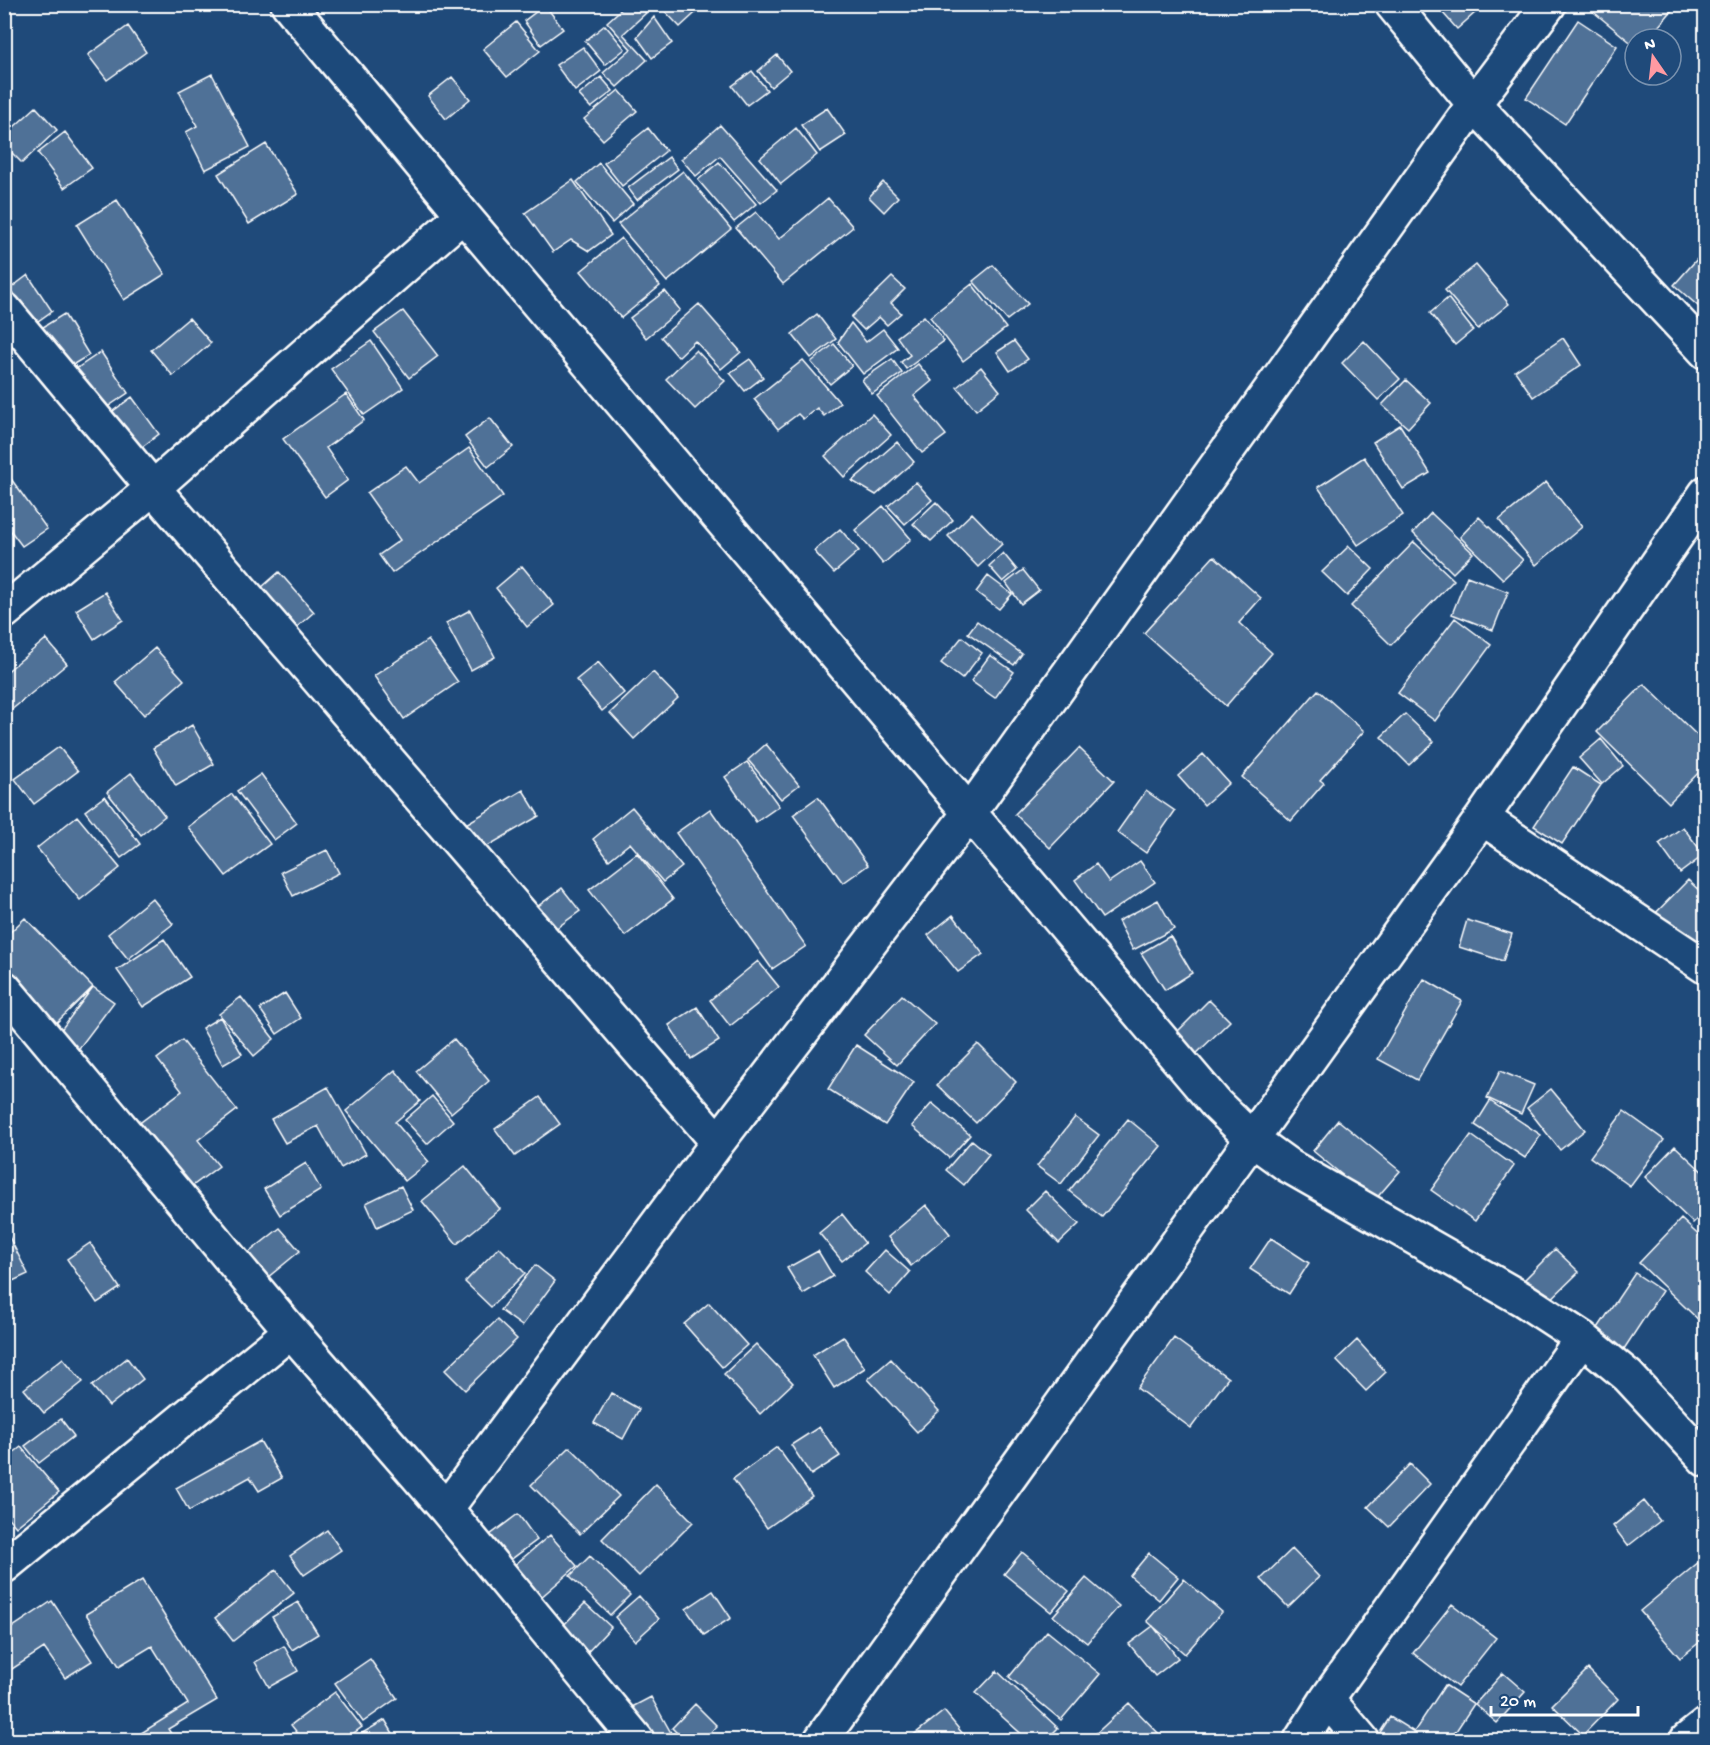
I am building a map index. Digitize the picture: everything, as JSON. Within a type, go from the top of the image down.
[{"type":"street","points":[[288,4],[1216,1104],[1253,1140],[1289,1166],[1524,1300],[1582,1338],[1628,1376],[1706,1460]]},
{"type":"street","points":[[1392,4],[1474,104],[1706,352]]},
{"type":"street","points":[[446,1509],[718,1142],[970,812],[1474,104],[1549,4]]},
{"type":"street","points":[[4,612],[153,488],[463,214]]},
{"type":"street","points":[[4,309],[153,488],[718,1142]]},
{"type":"street","points":[[821,1740],[1482,818],[1706,494]]},
{"type":"street","points":[[1482,818],[1706,967]]},
{"type":"street","points":[[4,988],[291,1331],[446,1509],[637,1740]]},
{"type":"street","points":[[4,1566],[291,1331]]},
{"type":"street","points":[[1301,1740],[1327,1699],[1582,1338]]},
{"type":"street","points":[[1327,1699],[1362,1740]]},
{"type":"street","points":[[1687,1740],[1706,1725]]},
{"type":"building","points":[[627,4],[638,4],[646,13],[623,34],[647,60],[617,87],[603,73],[631,49],[607,22]]},
{"type":"building","points":[[658,4],[705,4],[680,27]]},
{"type":"building","points":[[1435,4],[1485,4],[1457,29]]},
{"type":"building","points":[[1594,4],[1670,4],[1674,8],[1658,27],[1623,27],[1623,36],[1590,9]]},
{"type":"building","points":[[545,5],[563,29],[541,45],[524,21]]},
{"type":"building","points":[[654,17],[672,43],[652,58],[637,37]]},
{"type":"building","points":[[1578,20],[1617,46],[1565,124],[1526,98]]},
{"type":"building","points":[[516,22],[540,51],[507,77],[483,49]]},
{"type":"building","points":[[605,25],[625,49],[605,65],[585,41]]},
{"type":"building","points":[[128,26],[146,52],[107,80],[88,55]]},
{"type":"building","points":[[583,47],[601,71],[575,91],[556,65]]},
{"type":"building","points":[[777,55],[790,71],[771,87],[758,71]]},
{"type":"building","points":[[752,71],[767,90],[747,105],[732,86]]},
{"type":"building","points":[[212,74],[250,147],[205,170],[186,132],[197,126],[179,91]]},
{"type":"building","points":[[452,77],[470,99],[446,119],[428,96]]},
{"type":"building","points":[[601,77],[613,91],[591,108],[579,95]]},
{"type":"building","points":[[619,90],[637,111],[603,140],[584,119]]},
{"type":"building","points":[[36,107],[57,130],[22,163],[4,145],[4,136]]},
{"type":"building","points":[[827,108],[846,135],[820,152],[801,125]]},
{"type":"building","points":[[720,125],[777,190],[761,203],[720,156],[696,176],[681,159]]},
{"type":"building","points":[[648,128],[666,151],[622,186],[604,163]]},
{"type":"building","points":[[796,128],[817,155],[781,184],[760,158]]},
{"type":"building","points":[[65,132],[92,168],[64,188],[38,153]]},
{"type":"building","points":[[266,144],[298,194],[249,224],[218,174]]},
{"type":"building","points":[[669,157],[678,169],[637,200],[628,188]]},
{"type":"building","points":[[719,162],[756,204],[734,222],[698,180]]},
{"type":"building","points":[[599,163],[633,204],[612,223],[577,182]]},
{"type":"building","points":[[683,171],[731,229],[667,282],[618,224]]},
{"type":"building","points":[[573,180],[611,235],[589,251],[571,240],[553,252],[525,213]]},
{"type":"building","points":[[883,182],[898,197],[884,212],[869,197]]},
{"type":"building","points":[[828,198],[853,227],[783,284],[736,228],[756,212],[779,239]]},
{"type":"building","points":[[117,200],[165,274],[124,300],[77,225]]},
{"type":"building","points":[[621,238],[660,286],[621,318],[581,271]]},
{"type":"building","points":[[1706,249],[1706,313],[1674,285]]},
{"type":"building","points":[[993,265],[1028,304],[1007,320],[973,281]]},
{"type":"building","points":[[1476,265],[1509,304],[1478,329],[1445,290]]},
{"type":"building","points":[[28,275],[52,311],[31,326],[7,291]]},
{"type":"building","points":[[892,277],[905,289],[891,303],[901,313],[887,325],[879,317],[864,330],[851,317]]},
{"type":"building","points":[[972,284],[1006,328],[963,361],[930,317]]},
{"type":"building","points":[[665,291],[680,310],[646,338],[630,318]]},
{"type":"building","points":[[1448,298],[1473,330],[1455,345],[1430,313]]},
{"type":"building","points":[[699,304],[741,352],[721,369],[695,341],[678,357],[661,337]]},
{"type":"building","points":[[403,311],[438,356],[409,378],[374,332]]},
{"type":"building","points":[[64,314],[89,355],[59,373],[35,332]]},
{"type":"building","points":[[817,314],[836,339],[811,358],[792,334]]},
{"type":"building","points":[[924,316],[944,341],[906,369],[901,362],[910,355],[897,337]]},
{"type":"building","points":[[189,318],[211,343],[173,376],[151,350]]},
{"type":"building","points":[[851,323],[866,342],[883,329],[898,348],[863,374],[838,342]]},
{"type":"building","points":[[1563,338],[1581,365],[1533,397],[1515,371]]},
{"type":"building","points":[[371,341],[403,388],[364,415],[331,369]]},
{"type":"building","points":[[1014,341],[1028,359],[1010,371],[997,352]]},
{"type":"building","points":[[1364,341],[1400,379],[1378,400],[1342,363]]},
{"type":"building","points":[[834,344],[852,366],[830,384],[811,362]]},
{"type":"building","points":[[696,350],[725,381],[695,409],[666,379]]},
{"type":"building","points":[[101,352],[128,393],[100,412],[73,371]]},
{"type":"building","points":[[750,359],[763,377],[745,391],[730,373]]},
{"type":"building","points":[[892,359],[902,373],[872,394],[862,380]]},
{"type":"building","points":[[803,360],[840,403],[824,416],[817,408],[803,419],[798,414],[778,429],[754,399]]},
{"type":"building","points":[[918,364],[932,381],[914,396],[946,435],[922,453],[877,396]]},
{"type":"building","points":[[981,367],[1000,391],[976,410],[957,387]]},
{"type":"building","points":[[1406,380],[1431,403],[1408,428],[1382,405]]},
{"type":"building","points":[[346,394],[364,420],[326,448],[348,480],[325,497],[283,439]]},
{"type":"building","points":[[132,397],[159,434],[133,454],[105,417]]},
{"type":"building","points":[[872,414],[891,435],[844,477],[825,456]]},
{"type":"building","points":[[490,418],[513,447],[488,467],[465,437]]},
{"type":"building","points":[[1400,425],[1430,473],[1403,489],[1373,442]]},
{"type":"building","points":[[897,442],[914,462],[876,495],[852,481]]},
{"type":"building","points":[[469,448],[503,496],[392,573],[379,555],[400,540],[367,493],[406,466],[419,483]]},
{"type":"building","points":[[1364,457],[1403,515],[1358,545],[1318,487]]},
{"type":"building","points":[[4,469],[47,529],[22,546],[4,522]]},
{"type":"building","points":[[916,482],[932,500],[905,524],[888,506]]},
{"type":"building","points":[[1546,482],[1582,527],[1536,565],[1499,520]]},
{"type":"building","points":[[936,502],[953,520],[931,541],[913,524]]},
{"type":"building","points":[[883,506],[911,539],[883,564],[855,530]]},
{"type":"building","points":[[972,513],[1002,544],[978,567],[948,536]]},
{"type":"building","points":[[1431,513],[1473,553],[1453,573],[1413,533]]},
{"type":"building","points":[[1479,517],[1523,560],[1503,579],[1460,537]]},
{"type":"building","points":[[840,529],[859,551],[834,573],[814,551]]},
{"type":"building","points":[[1414,542],[1454,580],[1391,645],[1351,606]]},
{"type":"building","points":[[1349,546],[1373,569],[1347,596],[1322,572]]},
{"type":"building","points":[[1003,553],[1017,570],[1003,582],[989,566]]},
{"type":"building","points":[[1214,556],[1261,598],[1239,623],[1272,653],[1226,706],[1144,633]]},
{"type":"building","points":[[522,566],[554,605],[527,627],[496,588]]},
{"type":"building","points":[[1023,570],[1039,590],[1021,604],[1006,583]]},
{"type":"building","points":[[279,572],[314,612],[289,634],[253,595]]},
{"type":"building","points":[[988,576],[1012,594],[999,609],[976,592]]},
{"type":"building","points":[[1467,576],[1508,592],[1493,630],[1452,614]]},
{"type":"building","points":[[105,592],[123,620],[94,639],[76,610]]},
{"type":"building","points":[[470,610],[495,657],[471,670],[446,623]]},
{"type":"building","points":[[1455,618],[1491,645],[1435,721],[1398,693]]},
{"type":"building","points":[[977,621],[1022,654],[1014,665],[968,633]]},
{"type":"building","points":[[962,637],[982,653],[962,679],[941,663]]},
{"type":"building","points":[[46,639],[67,664],[4,716],[4,674]]},
{"type":"building","points":[[428,640],[458,682],[404,719],[374,676]]},
{"type":"building","points":[[155,648],[184,680],[144,715],[115,682]]},
{"type":"building","points":[[990,655],[1014,672],[995,698],[971,681]]},
{"type":"building","points":[[598,662],[624,693],[602,711],[576,680]]},
{"type":"building","points":[[653,672],[678,698],[634,739],[610,713]]},
{"type":"building","points":[[1644,684],[1706,744],[1706,765],[1669,803],[1597,732]]},
{"type":"building","points":[[1318,690],[1364,731],[1320,780],[1324,783],[1291,821],[1242,777]]},
{"type":"building","points":[[1405,714],[1434,742],[1409,765],[1381,737]]},
{"type":"building","points":[[192,725],[214,764],[176,786],[153,748]]},
{"type":"building","points":[[1601,739],[1623,766],[1602,784],[1579,758]]},
{"type":"building","points":[[766,744],[799,785],[781,799],[748,760]]},
{"type":"building","points":[[59,747],[78,771],[34,804],[15,779]]},
{"type":"building","points":[[1079,748],[1114,781],[1050,848],[1015,814]]},
{"type":"building","points":[[1203,754],[1229,783],[1204,805],[1178,776]]},
{"type":"building","points":[[747,762],[779,806],[756,822],[725,777]]},
{"type":"building","points":[[1573,767],[1601,785],[1562,844],[1534,826]]},
{"type":"building","points":[[131,773],[165,816],[141,835],[107,792]]},
{"type":"building","points":[[261,774],[297,823],[274,840],[237,791]]},
{"type":"building","points":[[523,790],[539,816],[474,854],[459,828]]},
{"type":"building","points":[[1146,791],[1175,811],[1146,853],[1117,832]]},
{"type":"building","points":[[232,794],[270,844],[226,876],[188,827]]},
{"type":"building","points":[[105,796],[140,844],[121,858],[85,811]]},
{"type":"building","points":[[818,797],[868,865],[843,883],[793,815]]},
{"type":"building","points":[[632,807],[682,867],[663,882],[630,843],[609,860],[593,839]]},
{"type":"building","points":[[710,809],[806,946],[772,969],[676,833]]},
{"type":"building","points":[[77,816],[120,868],[80,900],[37,848]]},
{"type":"building","points":[[1683,827],[1704,855],[1680,873],[1659,844]]},
{"type":"building","points":[[327,850],[339,873],[293,896],[281,872]]},
{"type":"building","points":[[637,853],[673,899],[625,936],[589,890]]},
{"type":"building","points":[[1140,861],[1155,882],[1102,918],[1075,880],[1096,864],[1109,882]]},
{"type":"building","points":[[1688,880],[1706,897],[1706,984],[1644,925]]},
{"type":"building","points":[[562,888],[580,911],[551,932],[533,910]]},
{"type":"building","points":[[152,898],[173,924],[128,959],[108,934]]},
{"type":"building","points":[[1158,900],[1174,929],[1133,950],[1118,921]]},
{"type":"building","points":[[953,915],[983,954],[958,972],[928,935]]},
{"type":"building","points":[[25,918],[93,987],[52,1027],[4,978],[4,938]]},
{"type":"building","points":[[1467,920],[1512,934],[1503,961],[1459,947]]},
{"type":"building","points":[[1170,936],[1192,973],[1165,990],[1141,953]]},
{"type":"building","points":[[164,939],[190,977],[143,1007],[117,970]]},
{"type":"building","points":[[758,961],[779,987],[730,1026],[710,1000]]},
{"type":"building","points":[[1424,979],[1462,1001],[1417,1080],[1378,1059]]},
{"type":"building","points":[[93,987],[114,1002],[77,1051],[57,1035]]},
{"type":"building","points":[[285,993],[301,1018],[277,1034],[260,1009]]},
{"type":"building","points":[[902,995],[935,1024],[897,1065],[864,1035]]},
{"type":"building","points":[[241,997],[274,1039],[254,1056],[219,1014]]},
{"type":"building","points":[[1209,1000],[1230,1021],[1193,1057],[1173,1036]]},
{"type":"building","points":[[697,1007],[719,1041],[691,1059],[669,1025]]},
{"type":"building","points":[[220,1017],[242,1054],[223,1065],[202,1028]]},
{"type":"building","points":[[454,1039],[489,1081],[451,1113],[416,1071]]},
{"type":"building","points":[[182,1040],[237,1110],[198,1140],[219,1166],[187,1190],[137,1125],[182,1091],[157,1059]]},
{"type":"building","points":[[978,1044],[1016,1082],[976,1123],[937,1085]]},
{"type":"building","points":[[856,1045],[914,1082],[885,1125],[828,1089]]},
{"type":"building","points":[[395,1070],[420,1101],[395,1122],[429,1162],[405,1181],[346,1111]]},
{"type":"building","points":[[1500,1071],[1534,1085],[1521,1114],[1487,1098]]},
{"type":"building","points":[[328,1087],[366,1154],[341,1168],[318,1126],[285,1143],[271,1119]]},
{"type":"building","points":[[1551,1089],[1585,1130],[1560,1150],[1527,1108]]},
{"type":"building","points":[[432,1096],[453,1121],[427,1144],[405,1120]]},
{"type":"building","points":[[540,1097],[560,1124],[515,1156],[495,1129]]},
{"type":"building","points":[[1490,1101],[1541,1135],[1525,1158],[1475,1125]]},
{"type":"building","points":[[932,1103],[970,1135],[949,1158],[912,1126]]},
{"type":"building","points":[[1624,1111],[1664,1140],[1630,1186],[1590,1157]]},
{"type":"building","points":[[1075,1117],[1099,1135],[1061,1184],[1037,1166]]},
{"type":"building","points":[[1128,1119],[1161,1146],[1102,1217],[1069,1191]]},
{"type":"building","points":[[1338,1120],[1400,1171],[1374,1201],[1313,1151]]},
{"type":"building","points":[[1471,1135],[1514,1166],[1475,1221],[1431,1190]]},
{"type":"building","points":[[972,1140],[989,1154],[964,1185],[946,1170]]},
{"type":"building","points":[[1675,1146],[1706,1175],[1706,1210],[1693,1223],[1645,1177]]},
{"type":"building","points":[[306,1163],[321,1190],[280,1215],[264,1189]]},
{"type":"building","points":[[465,1166],[500,1209],[457,1244],[422,1201]]},
{"type":"building","points":[[401,1186],[413,1210],[377,1227],[366,1203]]},
{"type":"building","points":[[1045,1191],[1079,1224],[1059,1243],[1026,1210]]},
{"type":"building","points":[[926,1205],[950,1234],[911,1266],[888,1237]]},
{"type":"building","points":[[842,1214],[865,1243],[842,1261],[819,1233]]},
{"type":"building","points":[[1681,1219],[1706,1242],[1706,1327],[1639,1263]]},
{"type":"building","points":[[4,1227],[28,1274],[4,1285]]},
{"type":"building","points":[[280,1228],[300,1251],[267,1278],[247,1254]]},
{"type":"building","points":[[1271,1238],[1309,1263],[1289,1294],[1250,1269]]},
{"type":"building","points":[[90,1243],[120,1288],[97,1303],[67,1259]]},
{"type":"building","points":[[499,1247],[525,1273],[491,1307],[465,1282]]},
{"type":"building","points":[[1555,1249],[1579,1272],[1541,1309],[1518,1286]]},
{"type":"building","points":[[885,1250],[910,1272],[890,1295],[865,1272]]},
{"type":"building","points":[[818,1251],[833,1276],[803,1294],[787,1268]]},
{"type":"building","points":[[535,1265],[555,1281],[522,1326],[500,1310]]},
{"type":"building","points":[[1635,1273],[1662,1291],[1624,1349],[1596,1331]]},
{"type":"building","points":[[709,1303],[747,1345],[722,1367],[684,1324]]},
{"type":"building","points":[[497,1320],[517,1339],[465,1390],[445,1370]]},
{"type":"building","points":[[843,1336],[865,1368],[834,1388],[813,1355]]},
{"type":"building","points":[[1174,1338],[1228,1378],[1191,1428],[1137,1388]]},
{"type":"building","points":[[1357,1340],[1386,1372],[1366,1391],[1336,1360]]},
{"type":"building","points":[[756,1344],[793,1383],[760,1414],[724,1374]]},
{"type":"building","points":[[63,1358],[83,1382],[44,1413],[24,1389]]},
{"type":"building","points":[[127,1358],[143,1379],[109,1406],[92,1386]]},
{"type":"building","points":[[891,1359],[939,1411],[917,1432],[868,1379]]},
{"type":"building","points":[[611,1393],[639,1409],[623,1439],[594,1423]]},
{"type":"building","points":[[61,1419],[74,1436],[39,1463],[25,1446]]},
{"type":"building","points":[[819,1427],[840,1456],[811,1475],[791,1445]]},
{"type":"building","points":[[260,1441],[282,1478],[259,1491],[250,1477],[189,1511],[176,1488]]},
{"type":"building","points":[[21,1447],[59,1492],[16,1527],[4,1513],[4,1460]]},
{"type":"building","points":[[570,1447],[619,1496],[580,1534],[531,1485]]},
{"type":"building","points":[[777,1447],[812,1496],[767,1528],[733,1479]]},
{"type":"building","points":[[1410,1464],[1430,1484],[1389,1527],[1368,1507]]},
{"type":"building","points":[[656,1484],[693,1522],[639,1576],[602,1539]]},
{"type":"building","points":[[1644,1501],[1660,1521],[1628,1546],[1613,1526]]},
{"type":"building","points":[[518,1514],[537,1540],[497,1570],[478,1544]]},
{"type":"building","points":[[327,1530],[341,1550],[304,1575],[290,1556]]},
{"type":"building","points":[[550,1535],[577,1566],[532,1605],[505,1573]]},
{"type":"building","points":[[1292,1549],[1319,1577],[1288,1607],[1261,1579]]},
{"type":"building","points":[[1022,1552],[1069,1591],[1051,1612],[1004,1574]]},
{"type":"building","points":[[1149,1553],[1178,1577],[1159,1600],[1130,1576]]},
{"type":"building","points":[[590,1556],[630,1595],[610,1615],[570,1576]]},
{"type":"building","points":[[1706,1556],[1706,1637],[1680,1658],[1640,1611]]},
{"type":"building","points":[[276,1570],[294,1593],[233,1641],[215,1618]]},
{"type":"building","points":[[1086,1578],[1119,1606],[1087,1643],[1053,1616]]},
{"type":"building","points":[[1184,1579],[1222,1612],[1185,1654],[1147,1621]]},
{"type":"building","points":[[142,1580],[217,1700],[168,1729],[175,1740],[130,1740],[188,1704],[152,1646],[119,1666],[86,1614]]},
{"type":"building","points":[[713,1591],[731,1618],[704,1635],[686,1609]]},
{"type":"building","points":[[639,1596],[659,1619],[635,1641],[615,1617]]},
{"type":"building","points":[[52,1601],[92,1661],[65,1678],[44,1648],[6,1673],[4,1633]]},
{"type":"building","points":[[298,1602],[318,1634],[292,1650],[272,1617]]},
{"type":"building","points":[[585,1603],[611,1627],[583,1657],[557,1632]]},
{"type":"building","points":[[1452,1604],[1496,1638],[1457,1687],[1413,1653]]},
{"type":"building","points":[[1153,1626],[1178,1658],[1155,1676],[1129,1644]]},
{"type":"building","points":[[1047,1631],[1100,1674],[1061,1720],[1009,1677]]},
{"type":"building","points":[[284,1646],[298,1671],[269,1687],[255,1662]]},
{"type":"building","points":[[370,1659],[397,1698],[363,1722],[335,1683]]},
{"type":"building","points":[[1588,1669],[1618,1699],[1583,1735],[1552,1705]]},
{"type":"building","points":[[997,1671],[1058,1728],[1046,1740],[1028,1740],[976,1693]]},
{"type":"building","points":[[1503,1673],[1525,1692],[1497,1723],[1475,1704]]},
{"type":"building","points":[[1445,1685],[1474,1704],[1450,1740],[1375,1740],[1390,1717],[1414,1732]]},
{"type":"building","points":[[335,1692],[362,1727],[344,1740],[303,1740],[291,1725]]},
{"type":"building","points":[[651,1697],[675,1740],[647,1740],[630,1708]]},
{"type":"building","points":[[1129,1703],[1165,1740],[1089,1740]]},
{"type":"building","points":[[695,1704],[717,1726],[703,1740],[684,1740],[672,1728]]},
{"type":"building","points":[[944,1711],[968,1740],[913,1740],[911,1737]]},
{"type":"building","points":[[385,1720],[397,1740],[359,1740],[357,1736]]}]
